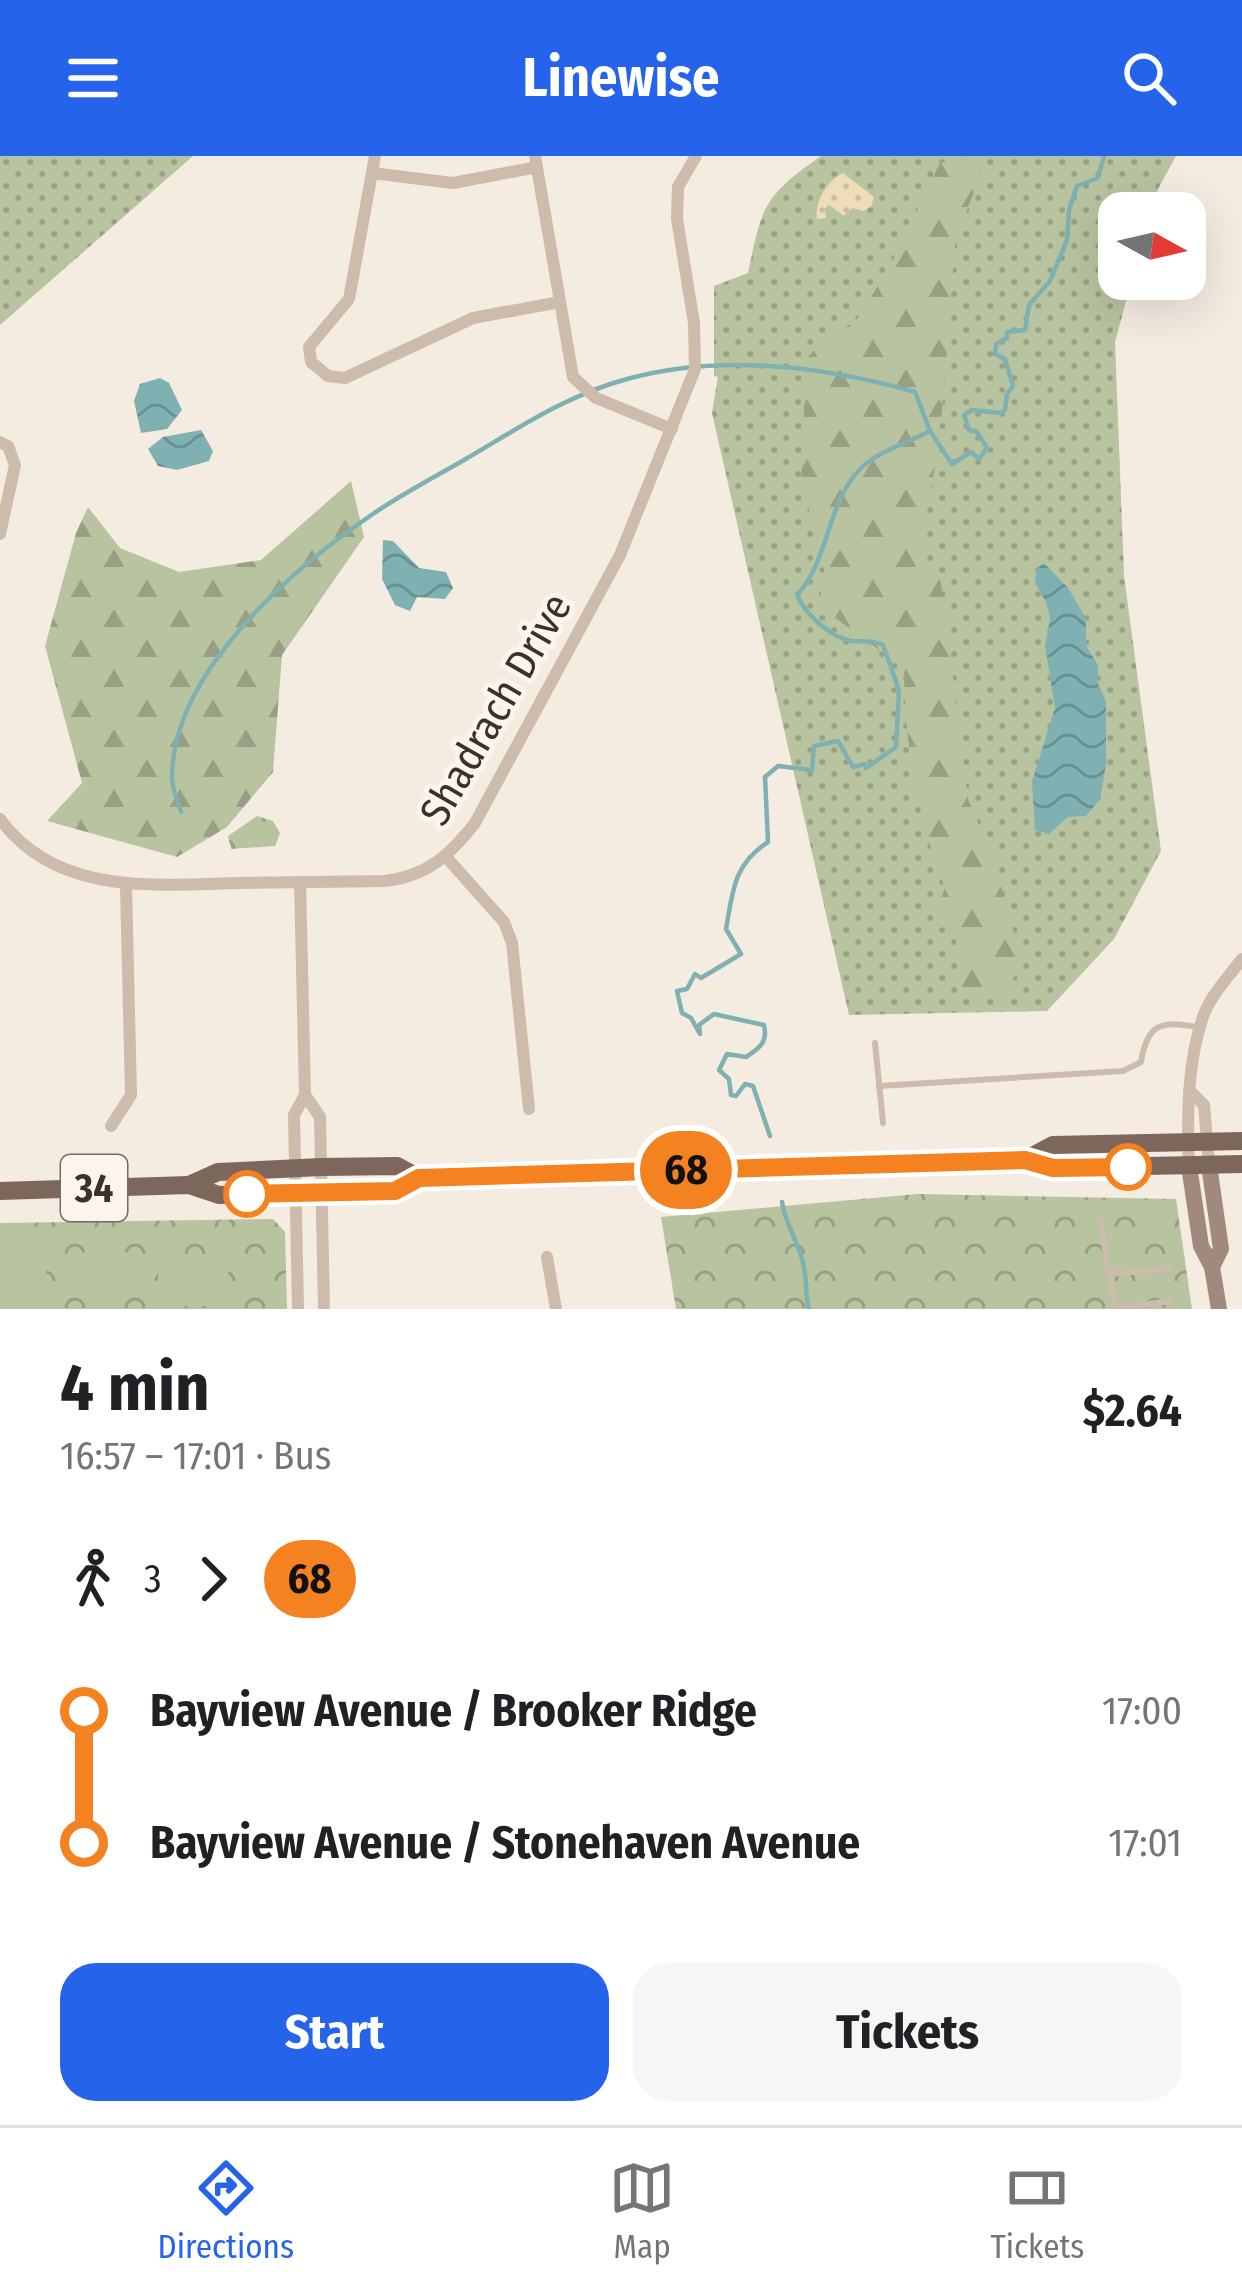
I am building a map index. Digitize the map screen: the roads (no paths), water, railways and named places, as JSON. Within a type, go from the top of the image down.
[{"type":"main road","name":"34","points":[[1025,1160],[1054,1145],[1242,1141]]},
{"type":"main road","name":"34","points":[[189,1184],[219,1195],[395,1191],[419,1178],[1025,1160],[1053,1168],[1242,1164]]},
{"type":"main road","name":"34","points":[[0,1191],[189,1184],[218,1172],[321,1167],[397,1166],[419,1178]]},
{"type":"street","points":[[375,156],[349,298],[309,346],[311,362],[328,376],[345,378],[473,318],[560,302]]},
{"type":"street","name":"Shadrach Drive","points":[[0,819],[55,864],[127,886],[411,878],[447,858],[475,823],[620,555],[694,369],[694,323],[677,218],[678,187],[696,156]]},
{"type":"street","points":[[372,173],[453,183],[536,161],[573,377],[596,398],[672,429]]},
{"type":"street","points":[[0,442],[8,446],[15,465],[0,534]]},
{"type":"street","points":[[447,858],[504,922],[512,943],[529,1109]]},
{"type":"street","points":[[298,1309],[294,1115],[305,1095],[300,882]]},
{"type":"street","points":[[111,1126],[130,1095],[127,886]]},
{"type":"street","points":[[1219,1309],[1212,1267],[1201,1246],[1198,1142],[1204,1105],[1192,1093],[1193,1062],[1205,1011],[1242,959]]},
{"type":"street","points":[[305,1095],[320,1117],[324,1309]]},
{"type":"street","points":[[547,1257],[556,1309]]},
{"type":"lane","points":[[880,1086],[1123,1071],[1141,1062],[1144,1040],[1157,1027],[1201,1028]]},
{"type":"lane","points":[[875,1043],[883,1123]]},
{"type":"lane","points":[[1100,1220],[1115,1309],[1170,1300]]},
{"type":"lane","points":[[1109,1274],[1170,1269]]},
{"type":"water","points":[[160,378],[169,383],[182,410],[167,429],[141,433],[134,401],[140,384]]},
{"type":"water","points":[[201,430],[213,451],[209,461],[177,470],[158,466],[148,449],[163,437]]},
{"type":"water","points":[[383,540],[393,541],[419,568],[446,572],[453,588],[445,599],[417,597],[410,611],[395,605],[382,579]]},
{"type":"water","points":[[1044,563],[1068,588],[1086,618],[1086,645],[1098,666],[1098,684],[1106,701],[1106,764],[1100,799],[1086,816],[1068,817],[1049,834],[1035,830],[1032,782],[1055,708],[1045,645],[1050,619],[1035,583],[1037,568]]},
{"type":"waterway","points":[[181,812],[172,777],[177,738],[192,700],[241,628],[306,565],[381,508],[563,403],[627,379],[699,366],[808,370],[915,392],[930,431],[952,464],[971,452],[979,459],[987,448],[977,432],[969,430],[964,415],[972,410],[1005,410],[1013,386],[1005,359],[995,354],[996,344],[1007,338],[1007,332],[1025,330],[1029,305],[1050,281],[1067,240],[1077,186],[1098,178],[1104,156]]},
{"type":"waterway","points":[[770,1136],[753,1086],[745,1084],[736,1096],[731,1095],[729,1079],[719,1070],[727,1054],[746,1057],[759,1047],[764,1025],[714,1014],[699,1025],[700,1034],[682,1013],[677,991],[687,989],[695,974],[701,978],[741,954],[726,929],[741,870],[768,842],[765,777],[778,766],[812,770],[814,746],[838,741],[853,767],[864,764],[866,768],[896,747],[899,690],[883,645],[852,641],[827,630],[797,595],[816,565],[850,481],[877,456],[930,431]]},
{"type":"waterway","points":[[782,1202],[804,1265],[809,1309]]}]
